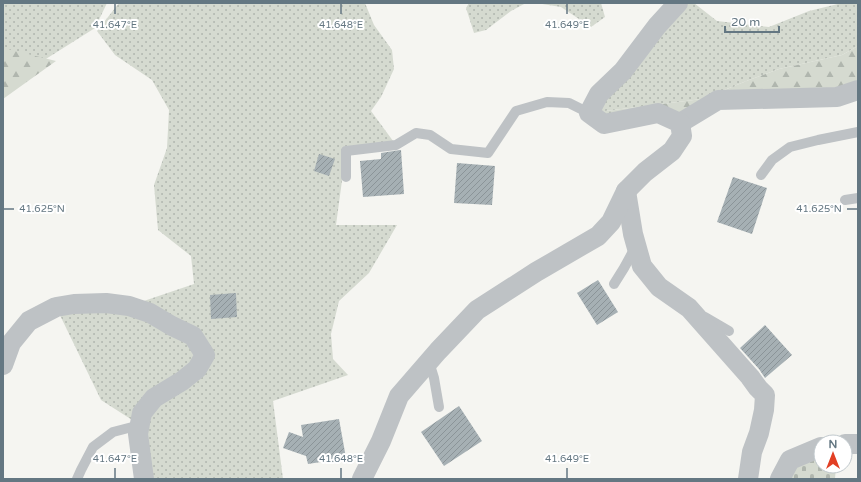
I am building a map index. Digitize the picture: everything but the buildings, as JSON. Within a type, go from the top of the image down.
[{"type":"street","points":[[678,3],[657,26],[623,71],[599,94],[589,113],[604,124],[658,113],[680,123]]},
{"type":"street","points":[[680,123],[718,100],[837,97],[858,90]]},
{"type":"street","points":[[362,479],[381,441],[399,396],[429,362],[477,310],[536,272],[598,236],[611,222],[626,192],[645,172],[672,151],[682,136],[680,123]]},
{"type":"street","points":[[626,192],[633,234],[642,266],[658,287],[689,308],[765,395],[764,410],[759,432],[752,452],[748,479]]},
{"type":"street","points":[[3,365],[11,342],[29,321],[56,307],[74,304],[106,302],[129,306],[150,313],[193,336],[205,355],[197,369],[182,381],[154,398],[142,413],[138,434],[144,479]]},
{"type":"street","points":[[780,479],[790,460],[813,450]]},
{"type":"lane","points":[[346,177],[346,151],[396,145],[416,133],[430,136],[451,149],[488,153],[516,111],[547,102],[569,103],[589,113]]},
{"type":"lane","points":[[761,175],[772,160],[790,147],[858,132]]},
{"type":"lane","points":[[845,200],[858,198]]},
{"type":"lane","points":[[614,284],[636,245]]},
{"type":"lane","points":[[689,308],[729,331]]},
{"type":"lane","points":[[429,362],[434,378],[439,407]]},
{"type":"lane","points":[[77,479],[94,447],[113,432],[140,425]]},
{"type":"green space","points":[[3,3],[107,3],[95,28],[3,86]]},
{"type":"green space","points":[[119,3],[365,3],[374,25],[392,50],[394,69],[381,97],[371,111],[396,145],[346,151],[336,225],[397,225],[369,273],[339,301],[331,334],[333,359],[348,375],[273,401],[283,479],[144,479],[140,425],[101,400],[56,307],[129,306],[194,284],[191,256],[158,230],[154,185],[167,148],[169,110],[152,80],[115,55],[97,31]]},
{"type":"green space","points":[[469,3],[526,3],[511,11],[486,30],[474,33],[466,8]]},
{"type":"green space","points":[[536,3],[601,3],[605,17],[591,27],[561,7]]},
{"type":"green space","points":[[678,3],[694,3],[717,21],[769,27],[809,11],[842,3],[858,3],[858,46],[842,55],[779,69],[702,99],[589,113]]},
{"type":"green space","points":[[858,46],[858,90],[718,100],[680,123],[589,113],[702,99],[779,69],[842,55]]},
{"type":"green space","points":[[3,48],[56,61],[3,99]]},
{"type":"green space","points":[[813,460],[813,474],[835,474],[835,479],[791,479],[794,464]]}]
